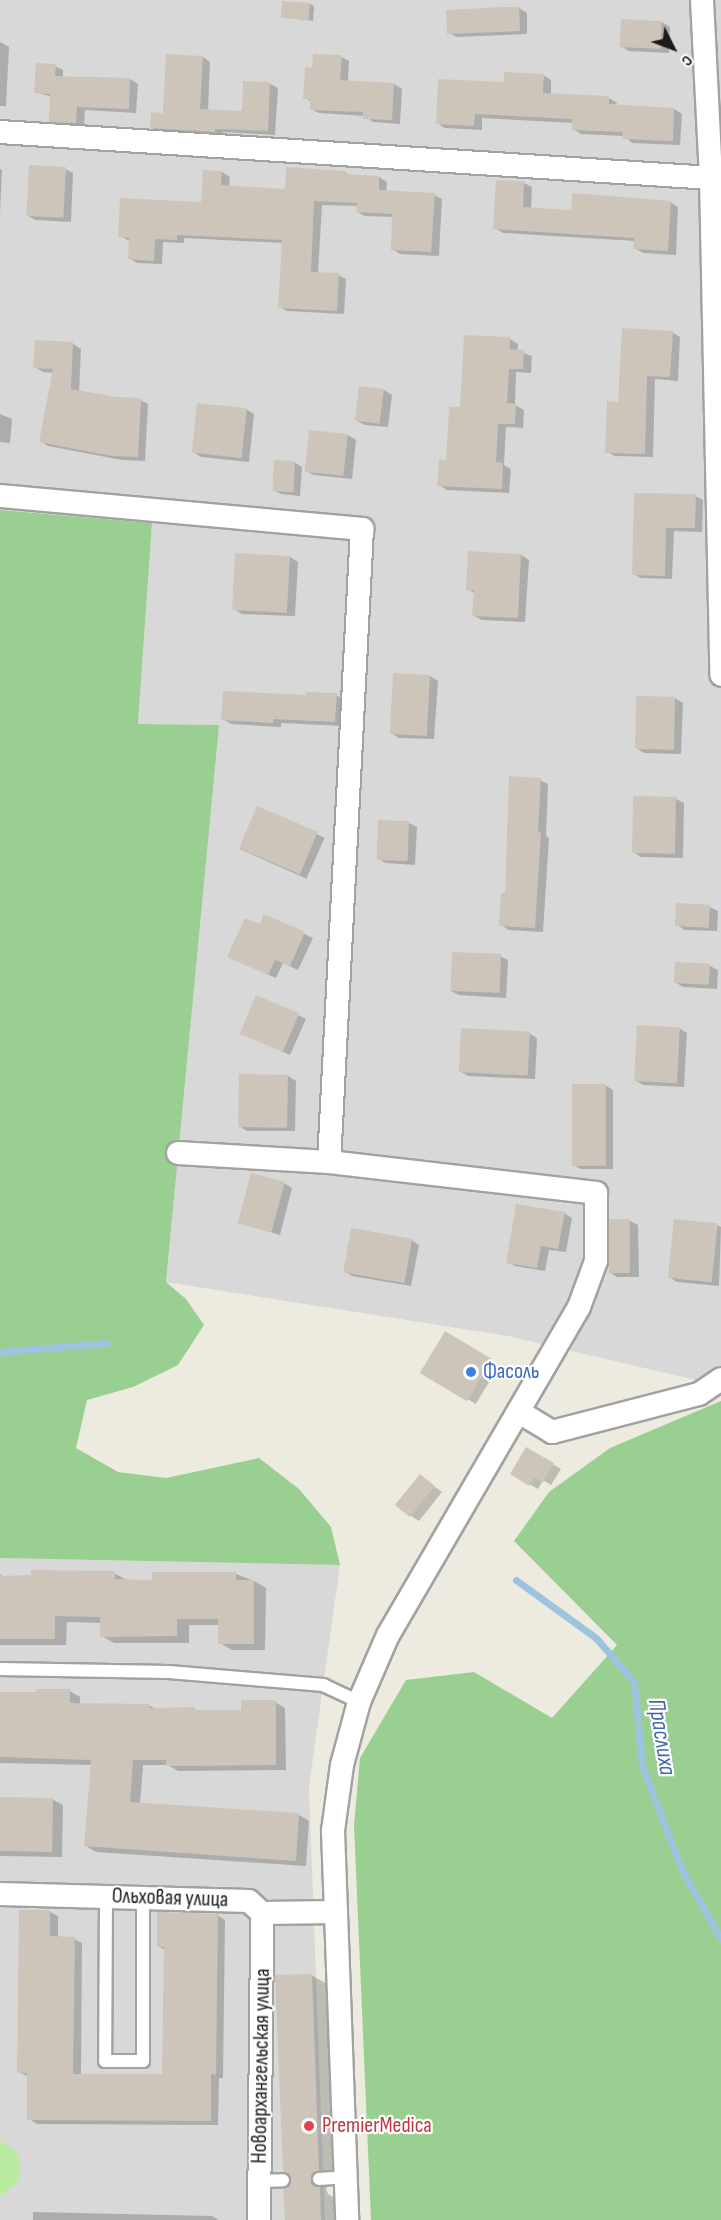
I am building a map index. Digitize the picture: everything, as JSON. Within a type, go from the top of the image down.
[{"type":"street","points":[[702,0],[714,62],[711,178],[718,315],[721,675]]},
{"type":"street","points":[[0,132],[711,178]]},
{"type":"street","points":[[0,496],[362,529],[329,1162]]},
{"type":"street","points":[[178,1153],[329,1162],[596,1193],[596,1262],[579,1307],[388,1635],[360,1702],[342,1765],[333,1831],[347,2220]]},
{"type":"street","points":[[519,1412],[552,1432],[699,1394],[721,1379]]},
{"type":"street","name":"Ольховая улица","points":[[0,1894],[249,1901],[262,1912],[336,1912]]},
{"type":"street","name":"Новоархангельская улица","points":[[259,2220],[262,1912]]},
{"type":"lane","points":[[0,1669],[169,1672],[323,1685],[360,1702]]},
{"type":"lane","points":[[106,1896],[105,2061],[143,2061],[143,1897]]},
{"type":"lane","points":[[319,2179],[345,2177]]},
{"type":"lane","points":[[260,2181],[283,2180]]},
{"type":"shaded area","points":[[0,0],[721,0],[721,1386],[508,1336],[166,1282],[218,725],[138,724],[152,523],[0,510]]},
{"type":"shaded area","points":[[0,1558],[340,1565],[309,1787],[325,2220],[0,2220]]},
{"type":"green space","points":[[0,510],[152,523],[138,724],[219,725],[166,1282],[186,1299],[204,1325],[178,1365],[133,1387],[87,1400],[76,1448],[118,1472],[166,1478],[259,1458],[299,1489],[331,1527],[340,1565],[0,1558]]},
{"type":"green space","points":[[721,1401],[721,2220],[371,2220],[354,1825],[360,1758],[406,1680],[474,1672],[552,1718],[617,1645],[514,1541],[549,1492],[610,1448]]},
{"type":"green space","points":[[0,2140],[15,2151],[20,2161],[20,2173],[16,2184],[0,2196]]},
{"type":"building","points":[[282,1],[310,3],[309,20],[281,18]]},
{"type":"building","points":[[519,7],[520,31],[447,34],[446,10]]},
{"type":"building","points":[[621,19],[662,21],[660,49],[620,47]]},
{"type":"building","points":[[166,54],[203,56],[200,109],[242,111],[243,81],[270,82],[268,131],[215,129],[215,132],[150,128],[151,112],[163,113]]},
{"type":"building","points":[[313,54],[342,55],[340,80],[394,83],[392,120],[363,119],[363,112],[310,110],[310,99],[303,99],[305,67],[312,68]]},
{"type":"building","points":[[36,63],[56,64],[55,76],[130,78],[129,109],[77,107],[76,123],[49,122],[50,94],[34,93]]},
{"type":"building","points":[[504,72],[544,74],[543,93],[609,96],[609,104],[674,108],[673,141],[622,139],[623,132],[572,130],[572,119],[475,114],[474,126],[436,124],[438,79],[504,82]]},
{"type":"building","points":[[29,165],[66,167],[63,218],[26,216]]},
{"type":"building","points":[[286,167],[379,176],[379,190],[435,193],[431,252],[391,250],[392,214],[356,212],[357,203],[314,201],[311,272],[339,273],[337,311],[278,308],[282,240],[177,235],[177,240],[155,239],[154,261],[128,259],[129,238],[118,237],[120,198],[201,202],[203,170],[222,171],[221,185],[285,189]]},
{"type":"building","points":[[496,180],[524,181],[523,207],[571,210],[572,193],[671,201],[668,251],[633,249],[634,238],[493,229]]},
{"type":"building","points":[[622,328],[673,331],[670,377],[647,376],[645,454],[605,453],[607,401],[618,402]]},
{"type":"building","points":[[464,335],[510,337],[510,349],[524,350],[523,369],[509,369],[507,403],[516,404],[515,424],[498,424],[496,462],[503,463],[502,489],[437,486],[439,459],[446,460],[449,407],[460,407]]},
{"type":"building","points":[[35,340],[73,342],[71,389],[116,397],[141,398],[138,457],[112,456],[39,442],[53,369],[33,368]]},
{"type":"building","points":[[359,386],[384,389],[380,424],[355,421]]},
{"type":"building","points":[[197,403],[247,408],[241,458],[192,453]]},
{"type":"building","points":[[309,430],[348,434],[343,476],[305,472]]},
{"type":"building","points":[[274,460],[295,461],[293,492],[272,491]]},
{"type":"building","points":[[634,493],[696,494],[695,528],[666,528],[665,576],[632,575]]},
{"type":"building","points":[[468,551],[521,554],[518,618],[472,616],[474,591],[466,590]]},
{"type":"building","points":[[235,553],[290,556],[287,613],[232,610]]},
{"type":"building","points":[[393,673],[430,675],[427,736],[390,734]]},
{"type":"building","points":[[223,691],[306,695],[306,692],[337,693],[335,722],[274,719],[273,723],[221,720]]},
{"type":"building","points":[[636,696],[675,697],[674,750],[635,749]]},
{"type":"building","points":[[509,776],[541,778],[538,832],[541,832],[535,928],[499,926],[501,893],[505,893]]},
{"type":"building","points":[[633,796],[676,797],[675,854],[632,853]]},
{"type":"building","points":[[257,806],[318,832],[300,874],[239,848]]},
{"type":"building","points":[[378,820],[409,821],[408,861],[377,860]]},
{"type":"building","points":[[676,903],[710,905],[709,928],[675,926]]},
{"type":"building","points":[[264,914],[305,932],[290,966],[275,960],[268,975],[227,957],[245,918],[260,924]]},
{"type":"building","points":[[452,952],[501,954],[500,993],[451,991]]},
{"type":"building","points":[[675,962],[710,964],[709,985],[674,983]]},
{"type":"building","points":[[256,995],[299,1013],[283,1052],[240,1034]]},
{"type":"building","points":[[637,1025],[680,1027],[677,1083],[634,1081]]},
{"type":"building","points":[[461,1028],[530,1032],[528,1076],[459,1072]]},
{"type":"building","points":[[239,1074],[288,1075],[287,1128],[238,1127]]},
{"type":"building","points":[[572,1084],[606,1084],[606,1166],[572,1166]]},
{"type":"building","points":[[251,1173],[285,1182],[271,1232],[238,1223]]},
{"type":"building","points":[[516,1204],[565,1212],[558,1249],[541,1246],[537,1268],[506,1263]]},
{"type":"building","points":[[609,1219],[630,1219],[630,1273],[609,1273]]},
{"type":"building","points":[[674,1219],[718,1224],[712,1282],[668,1278]]},
{"type":"building","points":[[351,1228],[412,1239],[404,1283],[343,1272]]},
{"type":"building","points":[[445,1331],[492,1359],[467,1401],[420,1373]]},
{"type":"building","points":[[526,1447],[554,1463],[543,1482],[534,1477],[529,1486],[510,1474]]},
{"type":"building","points":[[420,1474],[435,1486],[410,1517],[395,1505]]},
{"type":"building","points":[[31,1570],[115,1571],[115,1579],[152,1580],[152,1572],[236,1572],[236,1580],[254,1580],[254,1644],[218,1644],[218,1619],[177,1619],[177,1636],[100,1637],[100,1617],[55,1616],[55,1639],[0,1639],[0,1576],[31,1575]]},
{"type":"building","points":[[36,1689],[70,1689],[70,1703],[149,1704],[149,1708],[195,1707],[195,1710],[241,1710],[241,1700],[276,1700],[276,1765],[166,1766],[166,1760],[133,1760],[130,1802],[299,1813],[296,1861],[84,1846],[91,1760],[0,1757],[0,1692],[36,1692]]},
{"type":"building","points":[[0,1797],[53,1798],[52,1852],[0,1851]]},
{"type":"building","points":[[19,1910],[50,1910],[50,1936],[75,1937],[73,2074],[162,2074],[164,1947],[157,1947],[157,1912],[218,1914],[216,2075],[211,2074],[211,2121],[27,2120],[27,2073],[17,2073]]},
{"type":"building","points":[[312,1974],[319,2171],[314,2173],[311,2179],[313,2184],[320,2187],[321,2220],[285,2220],[283,2188],[291,2180],[290,2175],[283,2172],[275,1975]]},
{"type":"waterway","name":"Праслиха","points":[[0,1352],[107,1343]]},
{"type":"waterway","name":"Праслиха","points":[[516,1580],[596,1638],[634,1682],[642,1766],[682,1870],[721,1939]]},
{"type":"place","name":"Фасоль","points":[[471,1372]]},
{"type":"place","name":"PremierMedica","points":[[309,2126]]}]
